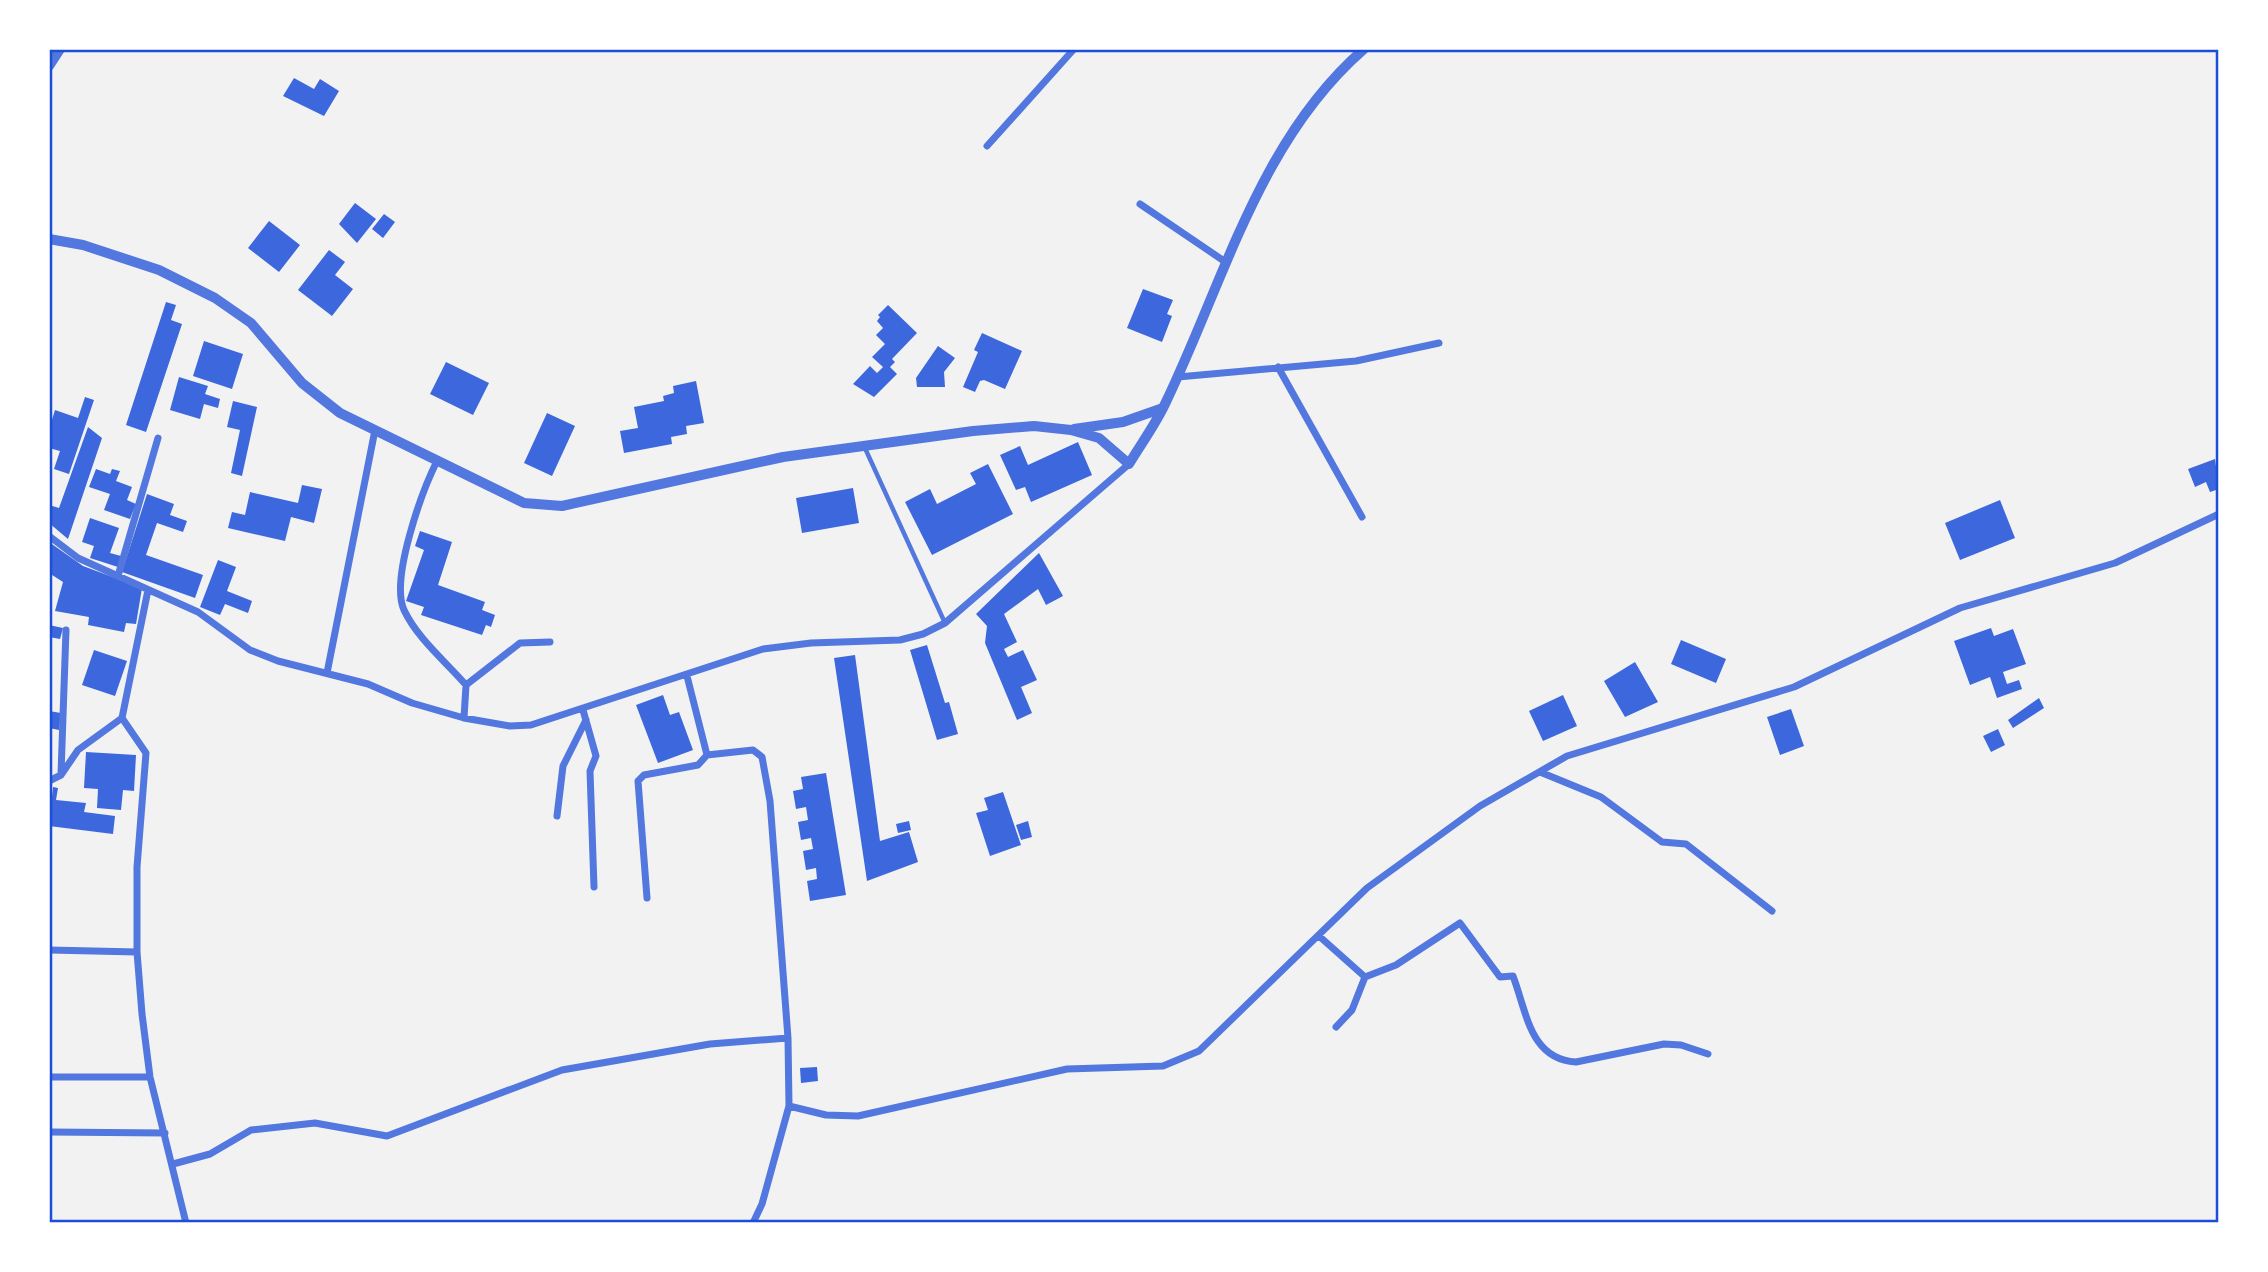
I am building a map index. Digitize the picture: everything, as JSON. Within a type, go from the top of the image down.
[{"type":"street","points":[[49,66],[60,49]]},
{"type":"street","points":[[987,146],[1074,49]]},
{"type":"street","points":[[49,536],[78,558],[198,612],[250,650],[278,661],[368,684],[412,704],[464,718],[510,726],[531,725],[583,710],[763,649],[811,643],[900,640],[923,635],[945,624],[1129,464],[1163,408],[1178,377],[1268,170],[1301,116],[1345,65],[1364,49]]},
{"type":"street","points":[[1140,204],[1227,263]]},
{"type":"street","points":[[49,239],[83,245],[159,270],[215,298],[251,323],[302,383],[340,413],[524,503],[562,506],[783,457],[974,431],[1034,426],[1071,430],[1099,439],[1129,464]]},
{"type":"street","points":[[1178,377],[1356,361],[1439,343]]},
{"type":"street","points":[[1278,366],[1362,517]]},
{"type":"street","points":[[1071,430],[1123,422],[1163,408]]},
{"type":"street","points":[[327,673],[375,430]]},
{"type":"street","points":[[118,576],[158,438]]},
{"type":"street","points":[[437,461],[425,485],[408,541],[400,592],[404,609],[417,630],[466,685],[464,718]]},
{"type":"street","points":[[789,1106],[826,1115],[859,1116],[1067,1069],[1163,1066],[1199,1051],[1396,864],[1480,806],[1567,756],[1794,687],[1959,608],[2115,564],[2219,514]]},
{"type":"street","points":[[49,781],[61,775],[78,750],[122,718],[148,590]]},
{"type":"street","points":[[61,775],[66,630]]},
{"type":"street","points":[[466,685],[520,643],[550,642]]},
{"type":"street","points":[[687,676],[707,755]]},
{"type":"street","points":[[583,710],[596,756],[590,771],[594,887]]},
{"type":"street","points":[[122,718],[146,753],[137,867],[137,952],[150,1077],[186,1223]]},
{"type":"street","points":[[557,816],[563,766],[586,720]]},
{"type":"street","points":[[647,898],[638,781],[645,775],[698,765],[707,755],[753,750],[762,757],[770,801],[788,1038],[789,1106],[762,1204],[753,1223]]},
{"type":"street","points":[[1540,772],[1601,797],[1662,842],[1686,844],[1772,911]]},
{"type":"street","points":[[1336,1027],[1352,1010],[1365,978],[1396,965],[1460,923],[1500,977],[1513,976],[1538,1044],[1547,1055],[1561,1061],[1576,1062],[1671,1044],[1708,1054]]},
{"type":"street","points":[[1319,936],[1365,978]]},
{"type":"street","points":[[49,950],[137,952]]},
{"type":"street","points":[[173,1164],[210,1154],[251,1130],[314,1123],[344,1131],[387,1136],[562,1070],[710,1044],[788,1038]]},
{"type":"street","points":[[49,1077],[150,1077]]},
{"type":"street","points":[[49,1132],[165,1133]]},
{"type":"lane","points":[[864,446],[945,624]]},
{"type":"building","points":[[294,78],[314,89],[320,79],[339,91],[324,116],[283,96]]},
{"type":"building","points":[[355,203],[376,219],[357,243],[339,224]]},
{"type":"building","points":[[384,214],[395,222],[383,238],[372,229]]},
{"type":"building","points":[[269,221],[300,245],[279,272],[248,248]]},
{"type":"building","points":[[329,250],[345,262],[335,275],[353,289],[332,316],[298,290]]},
{"type":"building","points":[[1143,289],[1173,300],[1167,314],[1172,316],[1162,342],[1127,328]]},
{"type":"building","points":[[166,302],[176,305],[171,320],[182,324],[146,432],[126,425]]},
{"type":"building","points":[[888,305],[917,333],[892,359],[895,362],[890,367],[897,374],[874,397],[853,384],[870,366],[877,373],[883,367],[872,357],[885,344],[876,335],[883,328],[877,321],[880,317],[878,315]]},
{"type":"building","points":[[982,333],[1022,351],[1005,389],[984,380],[980,381],[975,392],[963,387],[978,352],[974,350]]},
{"type":"building","points":[[204,341],[243,354],[232,389],[193,376]]},
{"type":"building","points":[[938,346],[955,358],[944,372],[945,387],[917,387],[916,378]]},
{"type":"building","points":[[446,362],[489,383],[473,415],[430,394]]},
{"type":"building","points":[[179,377],[208,386],[205,394],[220,399],[218,408],[204,404],[200,419],[170,410]]},
{"type":"building","points":[[696,381],[704,423],[686,426],[687,434],[671,437],[672,444],[624,453],[620,431],[638,428],[634,407],[664,401],[663,396],[674,393],[673,386]]},
{"type":"building","points":[[85,397],[94,400],[69,474],[54,469],[60,451],[49,448],[49,429],[55,410],[78,418]]},
{"type":"building","points":[[233,401],[257,407],[242,476],[231,473],[240,430],[227,427]]},
{"type":"building","points":[[547,413],[575,426],[552,476],[524,463]]},
{"type":"building","points":[[88,427],[102,438],[68,539],[49,523],[49,505],[59,508]]},
{"type":"building","points":[[1078,442],[1092,475],[1031,502],[1025,487],[1016,490],[1000,455],[1020,446],[1028,465]]},
{"type":"building","points":[[2215,459],[2219,489],[2210,492],[2206,482],[2195,487],[2188,469]]},
{"type":"building","points":[[988,464],[1013,514],[932,555],[905,502],[930,489],[937,504],[976,484],[970,473]]},
{"type":"building","points":[[96,469],[110,474],[112,469],[120,471],[116,481],[132,487],[127,500],[136,504],[130,519],[104,510],[110,494],[89,487]]},
{"type":"building","points":[[302,485],[322,489],[314,523],[291,517],[285,541],[228,528],[232,512],[245,515],[250,492],[298,503]]},
{"type":"building","points":[[853,488],[859,523],[802,533],[796,498]]},
{"type":"building","points":[[147,494],[174,504],[170,515],[187,521],[183,532],[157,523],[146,555],[203,575],[195,598],[122,572]]},
{"type":"building","points":[[2000,500],[2015,538],[1960,560],[1945,523]]},
{"type":"building","points":[[90,518],[119,528],[110,553],[121,556],[118,567],[90,558],[94,546],[82,542]]},
{"type":"building","points":[[420,531],[452,542],[438,585],[485,602],[482,610],[495,615],[491,627],[486,625],[482,635],[421,615],[424,607],[406,601],[424,550],[415,546]]},
{"type":"building","points":[[49,542],[83,566],[142,588],[136,624],[126,623],[124,632],[88,625],[89,617],[55,611],[63,582],[49,573]]},
{"type":"building","points":[[1039,553],[1063,596],[1046,605],[1038,589],[1004,614],[1017,642],[1004,649],[1008,657],[1023,650],[1037,680],[1021,687],[1032,713],[1017,720],[985,643],[987,626],[976,614]]},
{"type":"building","points":[[218,560],[236,567],[227,591],[252,601],[248,613],[225,604],[220,615],[200,607]]},
{"type":"building","points":[[49,625],[63,628],[60,639],[49,637]]},
{"type":"building","points":[[1991,628],[1994,636],[2013,629],[2026,664],[2003,672],[2007,684],[2019,680],[2022,689],[1997,698],[1990,677],[1970,685],[1954,641]]},
{"type":"building","points":[[1681,640],[1726,659],[1716,683],[1671,664]]},
{"type":"building","points":[[927,645],[958,734],[937,740],[910,650]]},
{"type":"building","points":[[94,650],[127,661],[115,696],[82,685]]},
{"type":"building","points":[[855,655],[880,841],[909,832],[918,862],[867,881],[834,658]]},
{"type":"building","points":[[1635,662],[1658,702],[1625,717],[1604,681]]},
{"type":"building","points":[[663,695],[670,715],[679,712],[693,750],[658,763],[636,705]]},
{"type":"building","points":[[1563,695],[1577,726],[1543,741],[1529,711]]},
{"type":"building","points":[[2039,698],[2044,708],[2013,728],[2008,720]]},
{"type":"building","points":[[1791,709],[1804,746],[1780,755],[1767,717]]},
{"type":"building","points":[[49,711],[61,713],[59,730],[49,728]]},
{"type":"building","points":[[1998,729],[2005,745],[1991,752],[1983,736]]},
{"type":"building","points":[[86,752],[136,755],[134,791],[123,790],[121,810],[97,808],[98,789],[84,788]]},
{"type":"building","points":[[826,773],[846,895],[810,901],[807,881],[817,879],[816,868],[806,870],[803,851],[813,849],[811,838],[801,840],[798,822],[808,820],[806,807],[796,809],[793,791],[803,789],[801,777]]},
{"type":"building","points":[[53,787],[58,788],[56,800],[86,803],[84,812],[115,816],[113,834],[49,826]]},
{"type":"building","points":[[1003,792],[1021,845],[990,856],[976,813],[988,810],[984,798]]},
{"type":"building","points":[[909,821],[911,830],[898,833],[896,824]]},
{"type":"building","points":[[1028,821],[1032,837],[1021,840],[1016,825]]},
{"type":"building","points":[[817,1067],[818,1081],[801,1083],[800,1068]]}]
